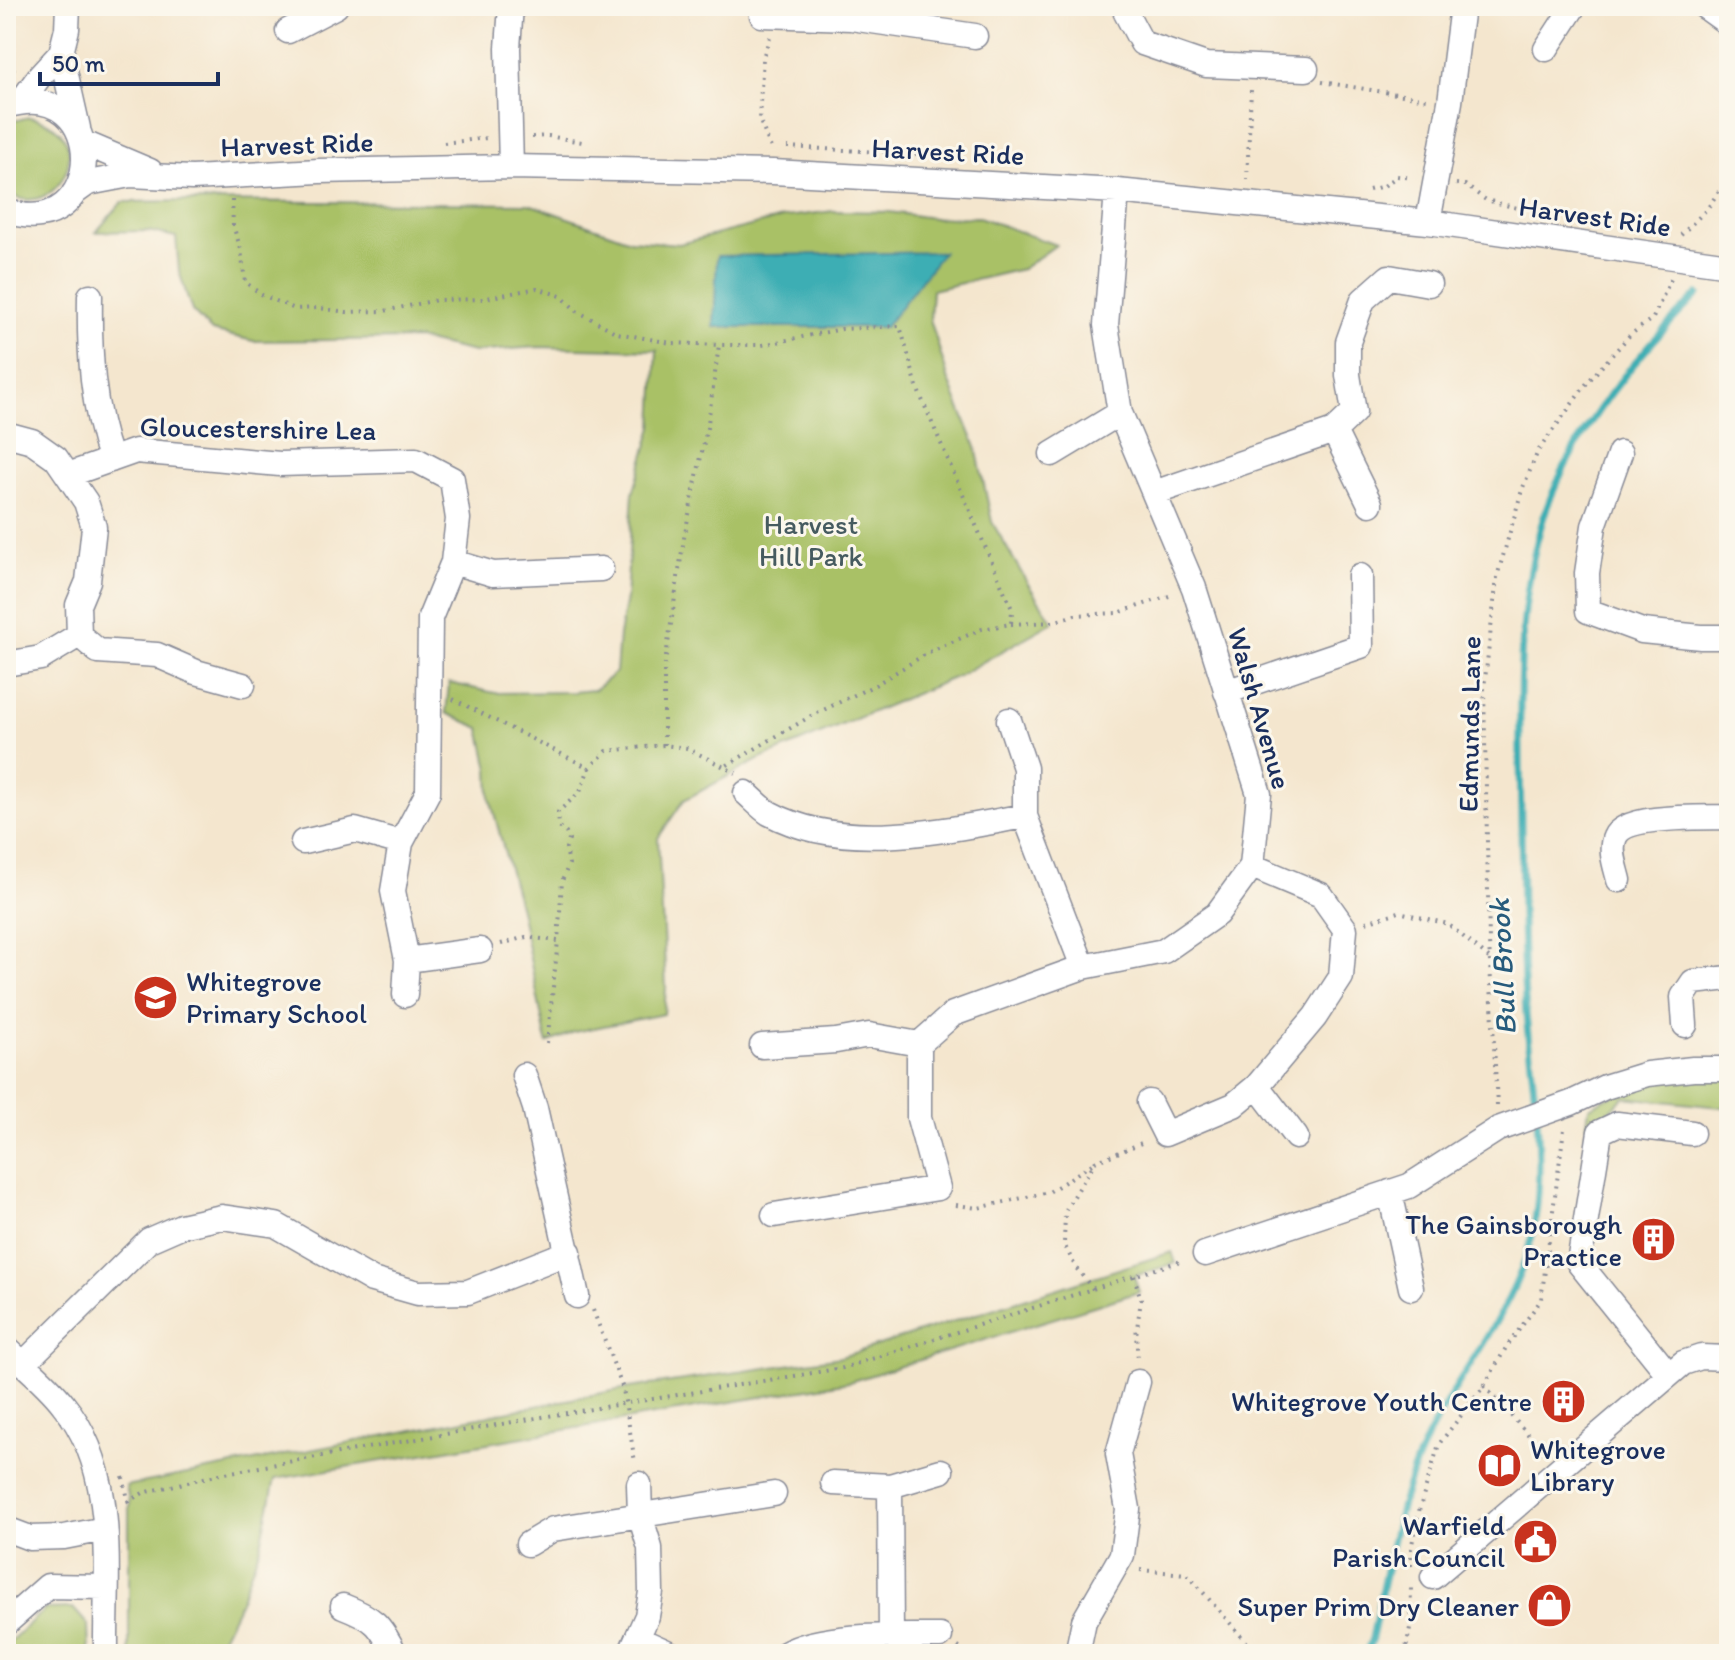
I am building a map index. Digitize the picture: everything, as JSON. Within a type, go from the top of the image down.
[{"type":"street","points":[[68,6],[61,53],[86,160],[83,178],[74,193]]},
{"type":"street","points":[[288,31],[336,6]]},
{"type":"street","points":[[511,6],[508,62],[511,167]]},
{"type":"street","points":[[1125,6],[1142,43],[1206,65],[1306,69]]},
{"type":"street","points":[[1428,222],[1450,102],[1462,6]]},
{"type":"street","points":[[1546,49],[1574,6]]},
{"type":"street","points":[[1704,6],[1729,24]]},
{"type":"street","points":[[769,15],[850,12],[975,36]]},
{"type":"street","points":[[14,104],[61,53]]},
{"type":"street","name":"Harvest Ride","points":[[14,104],[38,102],[54,108],[68,117],[81,136],[159,175]]},
{"type":"street","name":"Harvest Ride","points":[[10,215],[49,212],[88,183],[130,175],[192,178],[511,167],[773,172],[1117,191],[1428,222],[1729,265]]},
{"type":"street","name":"Walsh Avenue","points":[[1117,191],[1106,325],[1120,413],[1194,588],[1259,794],[1252,866]]},
{"type":"street","points":[[1154,493],[1334,431],[1354,412],[1348,375],[1348,342],[1363,300],[1389,277],[1429,284]]},
{"type":"street","points":[[90,296],[89,341],[95,393],[100,429],[111,460]]},
{"type":"street","points":[[1052,454],[1120,413]]},
{"type":"street","points":[[1334,431],[1370,504]]},
{"type":"street","points":[[6,434],[32,441],[56,458],[86,502],[94,527],[88,581],[78,605],[79,635],[98,651],[157,655],[196,672],[243,685]]},
{"type":"street","name":"Gloucestershire Lea","points":[[68,475],[136,451],[280,464],[416,460],[452,479],[458,519],[453,562],[430,618],[428,792],[401,843],[393,891],[407,960],[405,995]]},
{"type":"street","points":[[1620,453],[1594,526],[1587,573],[1588,611],[1642,631],[1729,637]]},
{"type":"street","points":[[453,562],[493,574],[601,569]]},
{"type":"street","points":[[1226,692],[1361,646],[1360,576]]},
{"type":"street","points":[[6,664],[41,658],[79,635]]},
{"type":"street","points":[[1009,720],[1025,768],[1025,816],[1083,967]]},
{"type":"street","points":[[746,793],[768,812],[801,825],[841,834],[909,836],[1025,816]]},
{"type":"street","points":[[1619,880],[1612,850],[1614,838],[1620,829],[1641,821],[1729,817]]},
{"type":"street","points":[[303,842],[355,830],[401,843]]},
{"type":"street","points":[[774,1215],[938,1188],[919,1118],[919,1044],[953,1014],[1083,967],[1164,951],[1217,914],[1252,866],[1321,895],[1345,929],[1341,977],[1315,1017],[1257,1086],[1234,1105],[1165,1134],[1149,1102]]},
{"type":"street","points":[[407,960],[480,950]]},
{"type":"street","points":[[1685,1025],[1683,997],[1693,982],[1729,978]]},
{"type":"street","points":[[762,1046],[836,1041],[869,1035],[919,1044]]},
{"type":"street","points":[[1205,1254],[1409,1186],[1498,1129],[1571,1103],[1605,1087],[1647,1074],[1729,1069]]},
{"type":"street","points":[[524,1075],[535,1108],[577,1296]]},
{"type":"street","points":[[1257,1086],[1296,1137]]},
{"type":"street","points":[[1669,1375],[1579,1263],[1600,1132],[1617,1124],[1692,1133]]},
{"type":"street","points":[[1390,1192],[1411,1288]]},
{"type":"street","points":[[106,1654],[105,1529],[91,1451],[63,1403],[14,1356],[149,1240],[181,1226],[222,1217],[276,1225],[372,1280],[418,1293],[468,1292],[569,1252]]},
{"type":"street","points":[[1433,1577],[1683,1363],[1701,1357],[1729,1358]]},
{"type":"street","points":[[1077,1654],[1084,1621],[1122,1555],[1128,1509],[1118,1454],[1138,1382]]},
{"type":"street","points":[[833,1483],[890,1486],[941,1471]]},
{"type":"street","points":[[639,1484],[640,1515],[650,1548],[651,1592],[647,1616],[634,1647],[671,1654]]},
{"type":"street","points":[[890,1486],[891,1636]]},
{"type":"street","points":[[528,1544],[553,1529],[774,1494]]},
{"type":"street","points":[[6,1529],[30,1538],[64,1537],[105,1529]]},
{"type":"street","points":[[6,1623],[48,1586],[105,1587]]},
{"type":"street","points":[[343,1606],[369,1616],[385,1633],[395,1654]]},
{"type":"street","points":[[785,1654],[807,1644],[891,1636],[940,1636]]},
{"type":"path","points":[[769,15],[759,119],[771,147]]},
{"type":"path","points":[[6,73],[16,67]]},
{"type":"path","points":[[1247,180],[1252,68]]},
{"type":"path","points":[[1306,69],[1325,85],[1450,102]]},
{"type":"path","points":[[238,175],[232,202],[233,226],[241,249],[245,282],[262,295],[295,309],[384,311],[437,300],[482,299],[537,288],[561,296],[577,311],[617,333],[671,343],[762,345],[842,329],[900,326],[918,390],[1012,609],[1011,624]]},
{"type":"path","points":[[1681,235],[1707,209],[1729,176]]},
{"type":"path","name":"Edmunds Lane","points":[[1498,1129],[1490,959],[1484,688],[1497,577],[1522,490],[1538,451],[1587,383],[1630,335],[1653,318],[1671,279]]},
{"type":"path","points":[[664,745],[664,670],[719,345]]},
{"type":"path","points":[[724,767],[929,652],[982,629],[1053,622],[1075,615],[1118,613],[1194,588]]},
{"type":"path","points":[[428,700],[448,696],[589,768]]},
{"type":"path","points":[[547,1043],[562,881],[569,864],[566,848],[569,840],[559,827],[557,815],[580,792],[589,768],[607,751],[664,745],[687,748],[736,773],[746,793]]},
{"type":"path","points":[[1345,929],[1399,912],[1448,924],[1490,959]]},
{"type":"path","points":[[480,950],[526,937],[558,941]]},
{"type":"path","points":[[1405,1654],[1410,1628],[1411,1549],[1439,1444],[1484,1386],[1507,1346],[1541,1300],[1565,1122],[1571,1103]]},
{"type":"path","points":[[938,1188],[947,1204],[978,1208],[1049,1192],[1095,1162],[1165,1134]]},
{"type":"path","points":[[1093,1289],[1076,1268],[1064,1244],[1065,1211],[1095,1162]]},
{"type":"path","points":[[129,1501],[143,1493],[220,1474],[843,1368],[1205,1254]]},
{"type":"path","points":[[1134,1276],[1141,1300],[1136,1335],[1138,1382]]},
{"type":"path","points":[[577,1296],[595,1312],[626,1403],[639,1484]]},
{"type":"path","points":[[1484,1386],[1534,1441],[1553,1474]]},
{"type":"path","points":[[1116,1569],[1187,1574],[1257,1654]]},
{"type":"green space","points":[[29,117],[52,126],[65,140],[69,156],[66,173],[56,187],[42,197],[25,199],[6,192],[6,123]]},
{"type":"green space","name":"Harvest Hill Park","points":[[122,202],[529,204],[630,240],[679,244],[786,217],[834,211],[889,212],[933,218],[979,217],[1056,245],[1022,269],[932,290],[930,319],[949,381],[976,447],[992,522],[1053,622],[958,676],[758,760],[684,800],[658,838],[666,987],[664,1014],[574,1032],[547,1043],[520,909],[490,798],[489,769],[480,728],[446,713],[449,683],[495,693],[573,692],[594,690],[616,672],[626,598],[633,493],[653,427],[657,350],[537,347],[474,352],[417,339],[253,341],[212,331],[192,311],[179,271],[176,237],[148,231],[96,232]]},
{"type":"green space","points":[[1648,1077],[1729,1079],[1729,1108],[1624,1097],[1586,1133],[1589,1107]]},
{"type":"green space","points":[[1172,1252],[1176,1263],[1134,1276],[1139,1292],[849,1382],[275,1479],[261,1544],[240,1601],[214,1654],[129,1654],[129,1501],[126,1486],[623,1389],[841,1357]]},
{"type":"green space","points":[[73,1608],[88,1625],[89,1654],[6,1654],[6,1645],[45,1609]]},
{"type":"water","points":[[943,252],[885,327],[714,327],[717,256]]},
{"type":"waterway","name":"Bull Brook","points":[[1366,1654],[1399,1515],[1414,1467],[1439,1416],[1504,1308],[1528,1251],[1535,1220],[1539,1164],[1524,976],[1520,706],[1523,626],[1535,548],[1558,480],[1591,422],[1631,367],[1698,294]]},
{"type":"place","name":"Whitegrove Primary School","points":[[155,997]]},
{"type":"place","name":"The Gainsborough Practice","points":[[1653,1240]]},
{"type":"place","name":"Whitegrove Youth Centre","points":[[1563,1401]]},
{"type":"place","name":"Whitegrove Library","points":[[1499,1465]]},
{"type":"place","name":"Warfield Parish Council","points":[[1536,1541]]},
{"type":"place","name":"Super Prim Dry Cleaner","points":[[1550,1606]]}]
